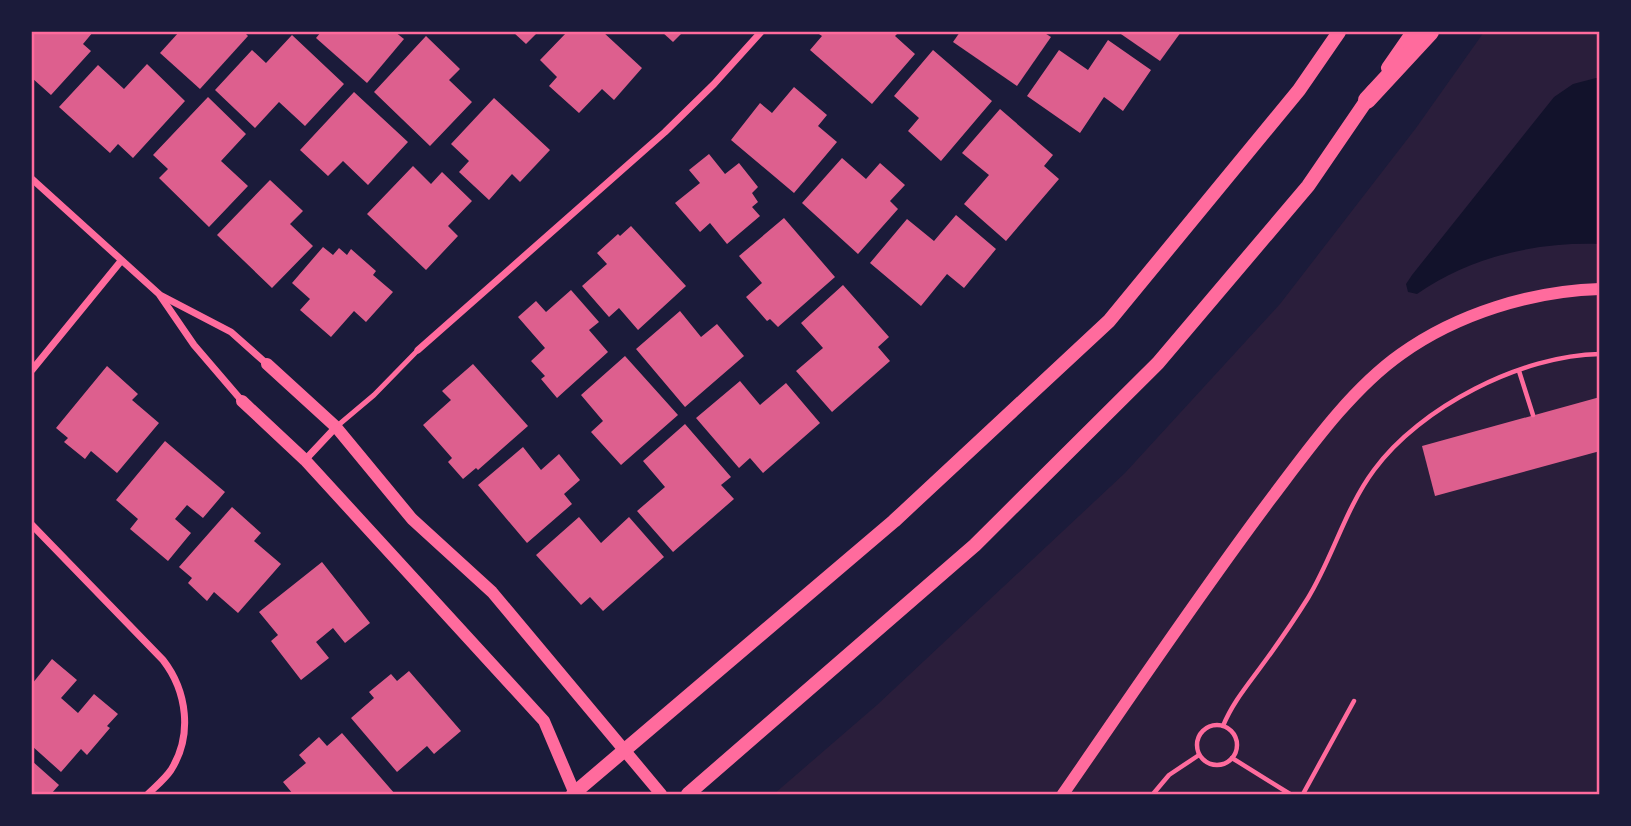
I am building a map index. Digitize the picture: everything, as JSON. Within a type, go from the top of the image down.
[{"type":"main road","points":[[574,794],[894,521],[1109,321],[1299,90],[1339,32]]},
{"type":"main road","points":[[688,794],[975,545],[1158,363],[1308,186],[1413,32]]},
{"type":"main road","points":[[1367,100],[1430,32]]},
{"type":"street","points":[[418,350],[656,141],[714,84],[761,32]]},
{"type":"street","points":[[32,178],[159,294],[231,332],[336,427],[412,519],[492,592],[661,794]]},
{"type":"street","points":[[32,370],[121,261]]},
{"type":"street","points":[[1063,794],[1226,558],[1317,438],[1353,397],[1399,355],[1437,332],[1482,312],[1567,290],[1600,289]]},
{"type":"street","points":[[159,294],[194,345],[242,401],[305,460],[544,721],[574,794]]},
{"type":"street","points":[[305,460],[336,427]]},
{"type":"street","points":[[32,525],[163,660],[178,685],[185,713],[182,742],[170,771],[148,794]]},
{"type":"lane","points":[[336,427],[374,395],[418,350]]},
{"type":"path","points":[[1223,726],[1234,702],[1287,631],[1312,590],[1341,527],[1374,470],[1412,431],[1445,407],[1496,379],[1562,357],[1600,354]]},
{"type":"path","points":[[1520,371],[1533,415]]},
{"type":"path","points":[[1303,794],[1354,701]]},
{"type":"path","points":[[1214,725],[1223,726],[1232,732],[1237,745],[1233,758],[1227,763],[1215,765],[1203,760],[1199,755],[1197,743],[1202,732],[1214,725]]},
{"type":"path","points":[[1153,794],[1170,775],[1199,755]]},
{"type":"path","points":[[1233,758],[1290,794]]},
{"type":"shaded area","points":[[1484,32],[1599,32],[1599,794],[774,794],[877,705],[1125,473],[1280,304],[1416,128]]},
{"type":"shaded area","points":[[1600,78],[1599,244],[1551,246],[1504,254],[1459,270],[1417,294],[1408,292],[1406,284],[1412,275],[1554,97],[1573,84]]},
{"type":"building","points":[[32,32],[93,32],[83,44],[91,51],[51,95],[32,78]]},
{"type":"building","points":[[179,32],[244,32],[248,36],[200,89],[160,53]]},
{"type":"building","points":[[321,32],[395,32],[404,39],[367,83],[316,38]]},
{"type":"building","points":[[513,32],[538,32],[526,44]]},
{"type":"building","points":[[567,32],[603,32],[642,68],[614,100],[602,89],[579,113],[549,86],[557,77],[540,60]]},
{"type":"building","points":[[662,32],[683,32],[673,42]]},
{"type":"building","points":[[899,32],[895,36],[915,54],[872,104],[810,50],[822,36],[819,34]]},
{"type":"building","points":[[960,32],[1043,32],[1051,37],[1017,86],[953,42]]},
{"type":"building","points":[[1118,32],[1181,32],[1160,61]]},
{"type":"building","points":[[292,35],[344,84],[305,126],[279,102],[255,128],[215,90],[252,50],[266,63]]},
{"type":"building","points":[[426,36],[460,69],[449,80],[472,102],[430,146],[374,92]]},
{"type":"building","points":[[1108,40],[1151,70],[1123,111],[1104,97],[1080,133],[1027,96],[1059,50],[1088,70]]},
{"type":"building","points":[[933,50],[992,101],[941,161],[908,131],[919,118],[894,96]]},
{"type":"building","points":[[147,64],[185,101],[133,158],[118,144],[110,153],[59,107],[98,65],[124,89]]},
{"type":"building","points":[[794,87],[827,115],[818,126],[837,142],[794,193],[731,140],[760,103],[772,113]]},
{"type":"building","points":[[354,92],[408,142],[368,185],[343,161],[328,176],[300,150]]},
{"type":"building","points":[[208,97],[246,134],[221,161],[248,186],[209,227],[159,178],[168,169],[153,155]]},
{"type":"building","points":[[494,98],[550,150],[520,182],[512,174],[489,200],[459,172],[469,161],[451,144]]},
{"type":"building","points":[[1000,109],[1053,155],[1044,166],[1059,179],[1006,241],[964,204],[989,175],[962,153]]},
{"type":"building","points":[[709,154],[725,174],[739,163],[758,187],[752,193],[758,202],[752,207],[760,216],[727,244],[710,223],[700,232],[675,203],[700,183],[689,170]]},
{"type":"building","points":[[842,158],[866,179],[880,163],[905,185],[890,201],[898,209],[858,254],[802,203]]},
{"type":"building","points":[[413,166],[431,184],[442,172],[472,201],[448,226],[458,236],[426,270],[367,214]]},
{"type":"building","points":[[270,180],[303,211],[290,224],[313,246],[272,288],[217,235]]},
{"type":"building","points":[[956,215],[996,249],[964,288],[947,274],[921,306],[870,263],[907,219],[934,241]]},
{"type":"building","points":[[784,218],[835,277],[778,327],[770,319],[767,321],[746,297],[762,283],[739,256]]},
{"type":"building","points":[[631,226],[686,286],[638,330],[619,308],[609,317],[582,286],[607,264],[597,253]]},
{"type":"building","points":[[323,247],[333,255],[339,248],[347,255],[351,249],[376,271],[373,275],[393,292],[366,322],[354,311],[331,337],[300,310],[310,299],[292,283]]},
{"type":"building","points":[[843,285],[889,337],[878,347],[890,361],[832,412],[796,371],[823,348],[801,323]]},
{"type":"building","points":[[571,290],[599,322],[589,330],[608,352],[557,398],[541,379],[545,376],[531,361],[545,348],[518,317],[536,301],[546,312]]},
{"type":"building","points":[[680,311],[701,337],[717,324],[744,356],[685,407],[636,349]]},
{"type":"building","points":[[625,356],[678,415],[621,465],[591,432],[603,421],[581,395]]},
{"type":"building","points":[[473,364],[528,426],[478,470],[476,468],[463,479],[448,462],[452,458],[423,425],[451,400],[442,391]]},
{"type":"building","points":[[107,366],[138,394],[132,400],[159,423],[117,473],[91,451],[85,459],[64,442],[68,438],[56,428]]},
{"type":"building","points":[[740,381],[760,405],[786,383],[820,423],[763,473],[750,458],[739,468],[696,418]]},
{"type":"building","points":[[1600,397],[1600,451],[1435,496],[1422,446]]},
{"type":"building","points":[[685,424],[731,477],[721,485],[734,499],[673,552],[637,511],[665,487],[643,461]]},
{"type":"building","points":[[165,441],[225,492],[203,518],[187,505],[175,519],[191,533],[168,561],[130,529],[138,519],[116,500]]},
{"type":"building","points":[[523,447],[541,470],[559,454],[580,480],[564,494],[572,504],[527,543],[478,485]]},
{"type":"building","points":[[232,507],[261,533],[254,541],[281,564],[238,613],[214,592],[207,601],[188,583],[192,578],[179,567]]},
{"type":"building","points":[[579,517],[601,543],[629,517],[664,557],[603,611],[590,597],[581,605],[536,555]]},
{"type":"building","points":[[322,562],[370,623],[345,643],[333,628],[316,642],[329,658],[301,680],[271,641],[278,635],[259,612]]},
{"type":"building","points":[[52,659],[77,680],[61,698],[78,713],[94,694],[118,714],[87,755],[81,749],[61,772],[32,746],[32,684]]},
{"type":"building","points":[[409,671],[461,731],[434,754],[427,746],[397,772],[351,718],[374,698],[369,692],[391,674],[397,681]]},
{"type":"building","points":[[342,733],[395,794],[293,794],[283,782],[306,763],[299,755],[319,737],[327,746]]},
{"type":"building","points":[[32,761],[59,785],[51,794],[32,794]]}]
